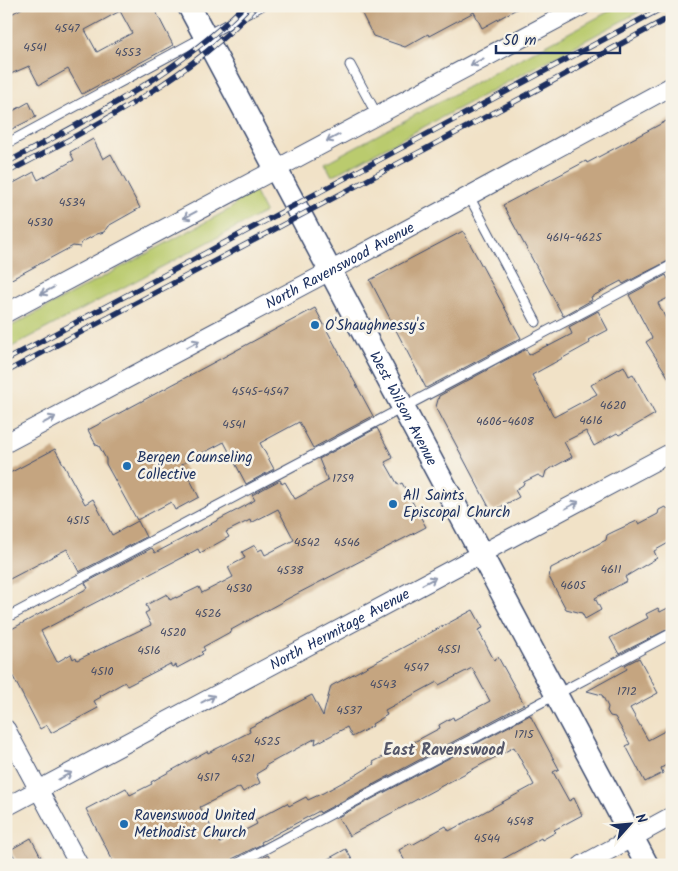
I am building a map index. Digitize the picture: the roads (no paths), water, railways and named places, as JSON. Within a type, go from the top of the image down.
[{"type":"street","name":"West Wilson Avenue","points":[[189,6],[647,865]]},
{"type":"street","points":[[6,312],[582,6]]},
{"type":"street","name":"North Ravenswood Avenue","points":[[6,443],[672,86]]},
{"type":"street","name":"North Hermitage Avenue","points":[[6,807],[672,452]]},
{"type":"street","points":[[6,729],[79,865]]},
{"type":"street","points":[[582,865],[672,816]]},
{"type":"lane","points":[[6,144],[261,6]]},
{"type":"lane","points":[[350,65],[377,115]]},
{"type":"lane","points":[[469,196],[536,322]]},
{"type":"lane","points":[[6,618],[672,265]]},
{"type":"lane","points":[[235,865],[672,633]]},
{"type":"railway","points":[[6,163],[131,94],[190,53],[244,6]]},
{"type":"railway","points":[[6,173],[73,138],[170,79],[229,33],[256,6]]},
{"type":"railway","points":[[6,360],[666,6]]},
{"type":"railway","points":[[6,372],[672,16]]},
{"type":"place","name":"O'Shaughnessy's","points":[[315,325]]},
{"type":"place","name":"Bergen Counseling Collective","points":[[127,466]]},
{"type":"place","name":"All Saints Episcopal Church","points":[[393,504]]},
{"type":"place","name":"Ravenswood United Methodist Church","points":[[124,824]]},
{"type":"district","name":"East Ravenswood","points":[[444,749]]}]
